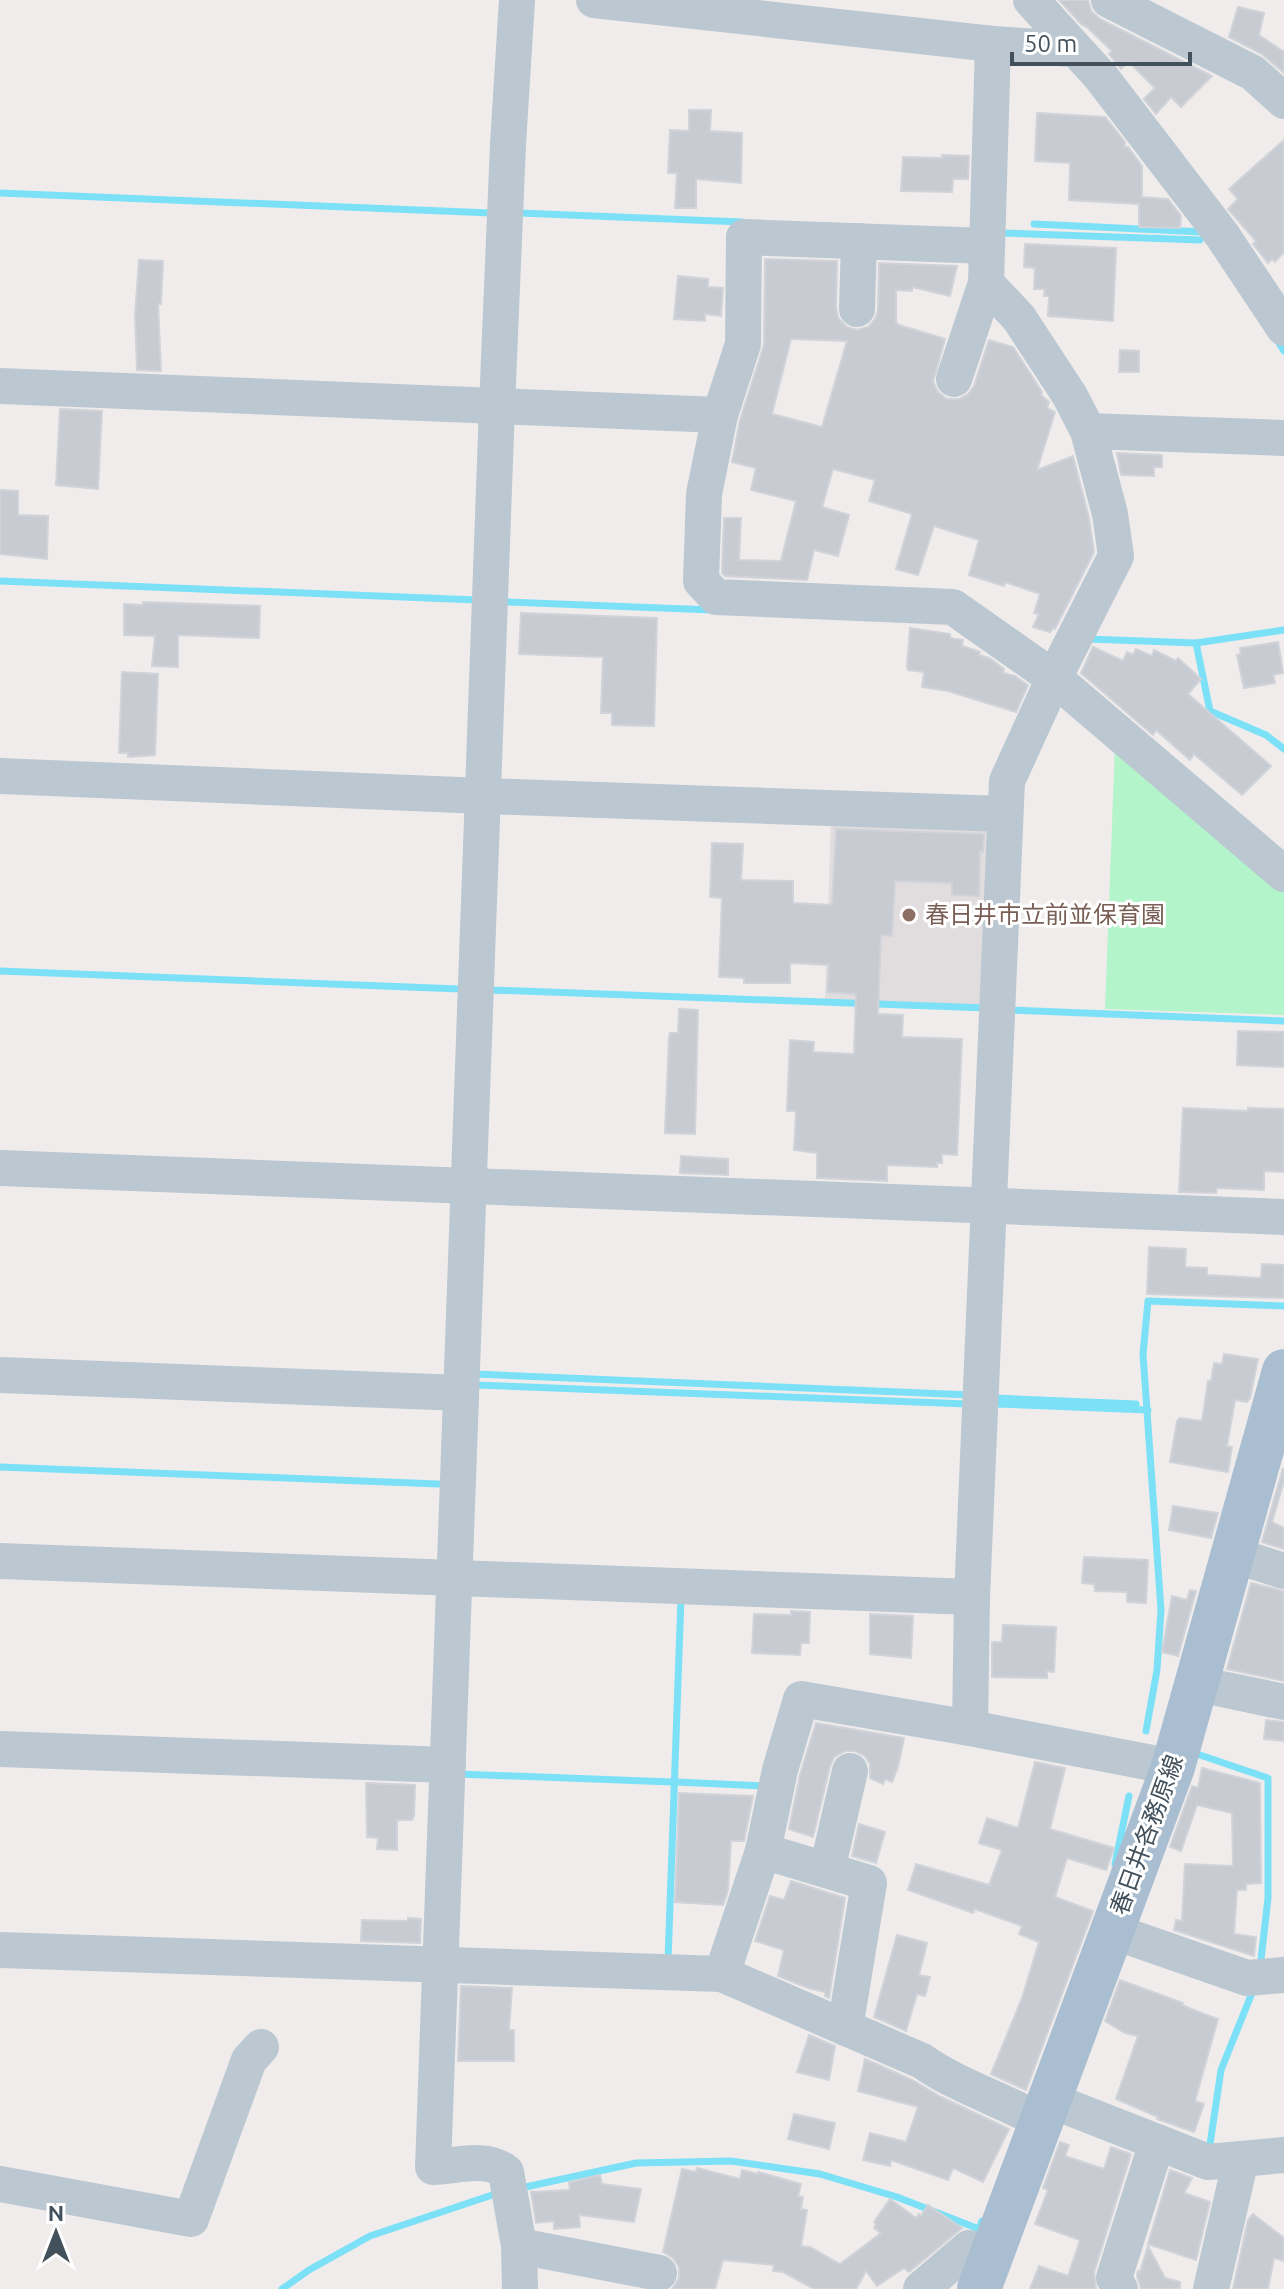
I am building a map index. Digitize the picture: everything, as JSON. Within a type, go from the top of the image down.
[{"type":"main road","name":"春日井各務原線","points":[[985,2271],[1173,1767],[1284,1371]]},
{"type":"street","points":[[517,0],[497,406],[433,2167],[483,2162],[496,2164],[506,2172],[519,2246],[520,2289]]},
{"type":"street","points":[[594,0],[993,44],[1074,49]]},
{"type":"street","points":[[1031,0],[1101,77],[1222,235],[1284,328]]},
{"type":"street","points":[[1109,0],[1253,73],[1284,101]]},
{"type":"street","points":[[954,379],[986,283],[993,44]]},
{"type":"street","points":[[987,246],[744,237],[743,344],[720,415],[704,494],[701,581],[716,597],[953,607],[1054,678],[1284,874]]},
{"type":"street","points":[[857,309],[859,241]]},
{"type":"street","points":[[970,1728],[972,1597],[1007,781],[1054,678],[1116,556],[1110,514],[1088,431],[1070,396],[1019,318],[986,283]]},
{"type":"street","points":[[0,386],[720,415]]},
{"type":"street","points":[[1088,431],[1284,438]]},
{"type":"street","points":[[0,776],[1004,814]]},
{"type":"street","points":[[0,1168],[1284,1217]]},
{"type":"street","points":[[0,1375],[461,1393]]},
{"type":"street","points":[[1233,1555],[1284,1571]]},
{"type":"street","points":[[0,1561],[972,1597]]},
{"type":"street","points":[[1198,1684],[1284,1702]]},
{"type":"street","points":[[722,1974],[763,1851],[780,1770],[801,1699],[1173,1767]]},
{"type":"street","points":[[0,1749],[448,1765]]},
{"type":"street","points":[[827,1870],[850,1771]]},
{"type":"street","points":[[763,1851],[869,1883],[845,2028]]},
{"type":"street","points":[[1112,1931],[1247,1978],[1284,1975]]},
{"type":"street","points":[[0,1950],[722,1974],[922,2061],[947,2079],[1021,2110],[1046,2111],[1157,2142],[1208,2162],[1284,2155]]},
{"type":"street","points":[[0,2184],[191,2219],[249,2060],[261,2047]]},
{"type":"street","points":[[1120,2289],[1114,2278],[1157,2142]]},
{"type":"street","points":[[1211,2289],[1241,2159]]},
{"type":"street","points":[[519,2246],[659,2273]]},
{"type":"street","points":[[921,2289],[969,2248],[985,2271]]},
{"type":"shaded area","name":"春日井市立前並保育園","points":[[831,817],[993,828],[987,1006],[825,1001]]},
{"type":"green space","points":[[1115,745],[1284,888],[1284,1015],[1105,1009]]},
{"type":"building","points":[[1059,0],[1088,0],[1091,11],[1100,19],[1212,76],[1181,107],[1171,97],[1156,114],[1144,99],[1155,88],[1128,61],[1121,69],[1109,54],[1112,51]]},
{"type":"building","points":[[1238,7],[1264,13],[1259,35],[1284,52],[1284,73],[1262,54],[1229,37]]},
{"type":"building","points":[[689,110],[711,110],[710,131],[742,133],[741,183],[696,179],[696,208],[675,208],[677,173],[668,173],[670,130],[689,131]]},
{"type":"building","points":[[1037,113],[1105,117],[1125,142],[1124,147],[1128,147],[1142,166],[1142,197],[1168,199],[1181,216],[1180,228],[1139,227],[1139,204],[1069,200],[1070,163],[1035,161]]},
{"type":"building","points":[[1284,140],[1284,252],[1275,262],[1272,259],[1268,263],[1253,244],[1256,241],[1228,209],[1238,199],[1229,189]]},
{"type":"building","points":[[942,155],[969,156],[968,179],[953,179],[952,192],[901,191],[903,157],[942,158]]},
{"type":"building","points":[[1025,244],[1116,248],[1113,321],[1048,316],[1049,296],[1044,296],[1045,289],[1034,289],[1035,268],[1024,267]]},
{"type":"building","points":[[765,259],[837,261],[838,318],[847,327],[857,330],[868,327],[878,310],[879,263],[957,266],[950,296],[912,287],[912,291],[896,290],[896,322],[945,339],[933,382],[938,392],[947,399],[959,399],[974,386],[989,340],[1013,347],[1041,395],[1049,402],[1047,408],[1055,412],[1037,470],[1073,456],[1094,552],[1055,629],[1050,632],[1033,627],[1039,614],[1034,613],[1040,594],[1005,582],[1004,586],[969,575],[979,540],[934,526],[918,575],[896,569],[912,514],[869,501],[875,480],[833,469],[822,507],[849,515],[838,556],[814,550],[807,580],[725,576],[722,573],[724,518],[741,518],[739,560],[781,561],[796,501],[751,490],[756,468],[732,462],[740,420],[764,345]],"holes":[[[791,339],[847,341],[822,427],[772,414]]]},
{"type":"building","points":[[139,260],[163,261],[161,304],[158,304],[161,371],[137,370],[135,315]]},
{"type":"building","points":[[678,276],[708,279],[708,287],[723,288],[721,316],[705,314],[705,321],[674,319]]},
{"type":"building","points":[[1120,350],[1139,351],[1139,372],[1119,372]]},
{"type":"building","points":[[60,409],[102,411],[98,489],[56,485]]},
{"type":"building","points":[[1117,453],[1162,455],[1162,467],[1154,467],[1154,476],[1121,475]]},
{"type":"building","points":[[0,490],[18,491],[18,515],[48,516],[47,559],[0,554]]},
{"type":"building","points":[[143,602],[260,606],[259,638],[178,635],[178,667],[152,666],[155,636],[124,635],[124,604],[143,605]]},
{"type":"building","points":[[521,613],[657,618],[654,726],[612,725],[612,713],[601,713],[603,657],[519,654]]},
{"type":"building","points":[[910,628],[950,634],[950,638],[963,640],[962,646],[980,652],[979,655],[1004,669],[1003,673],[1015,676],[1028,685],[1016,712],[948,691],[922,687],[924,672],[908,670],[907,666]]},
{"type":"building","points":[[1278,642],[1283,673],[1273,675],[1275,683],[1244,688],[1237,655],[1241,654],[1240,648]]},
{"type":"building","points":[[1093,647],[1123,661],[1127,652],[1133,655],[1136,649],[1152,656],[1154,650],[1176,661],[1178,658],[1201,679],[1188,694],[1271,766],[1242,795],[1194,754],[1190,760],[1156,730],[1153,735],[1081,673]]},
{"type":"building","points":[[122,672],[158,674],[155,755],[128,757],[128,753],[119,753]]},
{"type":"building","points":[[836,829],[984,834],[983,852],[980,851],[979,896],[952,895],[952,883],[895,881],[892,936],[881,935],[878,1014],[903,1015],[902,1037],[962,1039],[957,1155],[942,1154],[942,1163],[937,1163],[937,1167],[887,1165],[887,1181],[817,1178],[817,1153],[794,1150],[796,1111],[787,1111],[790,1040],[814,1042],[813,1052],[854,1054],[856,994],[827,992],[829,965],[790,963],[790,983],[744,983],[744,978],[719,977],[722,898],[710,897],[712,843],[743,844],[741,880],[793,881],[793,903],[832,905]]},
{"type":"building","points":[[679,1009],[698,1010],[695,1134],[665,1133],[669,1037],[670,1033],[678,1033]]},
{"type":"building","points":[[1238,1031],[1284,1032],[1284,1067],[1237,1065]]},
{"type":"building","points":[[1183,1108],[1284,1109],[1284,1172],[1264,1171],[1264,1190],[1217,1188],[1216,1193],[1179,1192]]},
{"type":"building","points":[[681,1156],[728,1159],[728,1175],[680,1173]]},
{"type":"building","points":[[1149,1247],[1186,1249],[1185,1267],[1207,1268],[1207,1275],[1261,1278],[1262,1264],[1284,1265],[1284,1298],[1147,1294]]},
{"type":"building","points":[[1224,1354],[1258,1359],[1250,1398],[1247,1402],[1235,1400],[1227,1446],[1232,1447],[1228,1472],[1170,1462],[1177,1421],[1180,1418],[1202,1421],[1208,1381],[1211,1381],[1214,1363],[1222,1364]]},
{"type":"building","points":[[1283,1468],[1284,1481],[1272,1522],[1284,1528],[1284,1549],[1262,1542]]},
{"type":"building","points":[[1173,1506],[1218,1513],[1211,1538],[1169,1530]]},
{"type":"building","points":[[1084,1557],[1148,1560],[1146,1603],[1127,1602],[1127,1592],[1095,1591],[1094,1584],[1082,1583]]},
{"type":"building","points":[[1251,1583],[1284,1591],[1284,1681],[1227,1669]]},
{"type":"building","points":[[1190,1590],[1196,1591],[1178,1656],[1162,1652],[1172,1596],[1187,1600]]},
{"type":"building","points":[[791,1611],[810,1612],[809,1643],[801,1643],[800,1655],[752,1653],[754,1614],[791,1615]]},
{"type":"building","points":[[870,1614],[913,1616],[911,1658],[870,1654]]},
{"type":"building","points":[[1003,1625],[1056,1627],[1054,1672],[1047,1671],[1047,1678],[992,1677],[992,1642],[1002,1642]]},
{"type":"building","points":[[1266,1720],[1284,1722],[1284,1741],[1264,1739]]},
{"type":"building","points":[[816,1723],[904,1738],[892,1782],[885,1779],[883,1784],[870,1778],[870,1764],[865,1756],[855,1751],[845,1751],[834,1757],[813,1837],[789,1829],[800,1775]]},
{"type":"building","points":[[1035,1762],[1065,1768],[1050,1829],[1114,1848],[1106,1870],[1067,1858],[1055,1897],[1093,1911],[1026,2090],[991,2074],[1022,1998],[1039,1942],[1019,1934],[1022,1926],[908,1890],[916,1864],[989,1885],[1002,1850],[979,1843],[987,1818],[1018,1828]]},
{"type":"building","points":[[1202,1768],[1260,1783],[1261,1883],[1246,1884],[1246,1890],[1237,1890],[1234,1934],[1256,1937],[1254,1956],[1174,1930],[1176,1920],[1182,1921],[1185,1864],[1233,1866],[1232,1813],[1197,1805],[1181,1851],[1170,1847],[1192,1786],[1198,1788]]},
{"type":"building","points":[[366,1783],[415,1785],[412,1820],[397,1820],[397,1850],[377,1849],[378,1838],[367,1837]]},
{"type":"building","points":[[679,1793],[753,1796],[744,1841],[731,1841],[728,1890],[723,1905],[675,1902]]},
{"type":"building","points":[[859,1824],[885,1832],[876,1863],[852,1856]]},
{"type":"building","points":[[791,1881],[845,1898],[829,1998],[825,1992],[778,1976],[784,1950],[755,1941],[770,1896],[784,1900]]},
{"type":"building","points":[[408,1918],[421,1919],[420,1943],[361,1941],[362,1920],[408,1921]]},
{"type":"building","points":[[897,1935],[927,1943],[919,1975],[930,1977],[925,1996],[917,1994],[906,2031],[874,2017]]},
{"type":"building","points":[[1120,1980],[1218,2019],[1195,2101],[1204,2104],[1194,2132],[1157,2119],[1116,2099],[1138,2036],[1125,2033],[1105,2021]]},
{"type":"building","points":[[461,1986],[512,1988],[509,2030],[514,2030],[514,2061],[458,2061]]},
{"type":"building","points":[[809,2035],[835,2046],[829,2080],[797,2072]]},
{"type":"building","points":[[865,2059],[1009,2129],[983,2182],[953,2168],[948,2180],[891,2160],[890,2166],[863,2160],[870,2133],[906,2142],[918,2107],[858,2091]]},
{"type":"building","points":[[794,2114],[835,2123],[829,2149],[788,2139]]},
{"type":"building","points":[[1060,2142],[1069,2145],[1065,2156],[1104,2169],[1111,2147],[1131,2154],[1094,2272],[1096,2289],[1030,2289],[1039,2266],[1068,2276],[1080,2240],[1035,2224],[1048,2190],[1043,2188]]},
{"type":"building","points":[[697,2168],[740,2179],[742,2170],[758,2172],[801,2184],[798,2196],[803,2197],[801,2209],[807,2210],[801,2246],[810,2247],[840,2264],[881,2233],[874,2228],[874,2222],[890,2199],[916,2218],[928,2205],[962,2228],[909,2272],[904,2268],[877,2286],[866,2271],[856,2289],[814,2289],[783,2272],[773,2271],[774,2265],[723,2260],[715,2289],[672,2289],[679,2278],[679,2267],[673,2258],[663,2252],[682,2169],[696,2172]]},
{"type":"building","points":[[1170,2170],[1192,2178],[1184,2193],[1210,2202],[1196,2260],[1148,2244]]},
{"type":"building","points":[[600,2175],[602,2184],[641,2189],[634,2222],[579,2215],[580,2227],[554,2229],[554,2221],[536,2223],[531,2192],[570,2190],[569,2182]]},
{"type":"building","points":[[1253,2214],[1284,2238],[1284,2261],[1274,2258],[1268,2289],[1233,2289],[1248,2220]]},
{"type":"building","points":[[1148,2246],[1165,2278],[1180,2282],[1180,2289],[1141,2289],[1137,2276]]},
{"type":"waterway","points":[[0,193],[491,213]]},
{"type":"waterway","points":[[520,213],[742,222]]},
{"type":"waterway","points":[[1034,224],[1203,232]]},
{"type":"waterway","points":[[1001,233],[1200,240]]},
{"type":"waterway","points":[[1276,338],[1284,351]]},
{"type":"waterway","points":[[0,581],[477,600]]},
{"type":"waterway","points":[[507,602],[712,610]]},
{"type":"waterway","points":[[1088,639],[1196,643],[1284,630]]},
{"type":"waterway","points":[[1196,643],[1210,711],[1266,735],[1284,749]]},
{"type":"waterway","points":[[0,971],[460,989]]},
{"type":"waterway","points":[[491,990],[986,1008]]},
{"type":"waterway","points":[[1008,1010],[1284,1021]]},
{"type":"waterway","points":[[1146,1731],[1157,1670],[1161,1610],[1143,1354],[1148,1301],[1284,1306]]},
{"type":"waterway","points":[[475,1374],[971,1395]]},
{"type":"waterway","points":[[476,1385],[967,1404]]},
{"type":"waterway","points":[[995,1398],[1136,1404]]},
{"type":"waterway","points":[[996,1404],[1148,1410]]},
{"type":"waterway","points":[[0,1467],[438,1484]]},
{"type":"waterway","points":[[668,1961],[681,1598]]},
{"type":"waterway","points":[[1197,1754],[1268,1778],[1268,1898],[1260,1968]]},
{"type":"waterway","points":[[458,1774],[672,1782]]},
{"type":"waterway","points":[[677,1782],[764,1786],[764,1783]]},
{"type":"waterway","points":[[1115,1864],[1129,1796]]},
{"type":"waterway","points":[[1210,2144],[1221,2070],[1254,1988]]},
{"type":"waterway","points":[[521,2188],[636,2163],[731,2161],[820,2174],[897,2197],[979,2229],[982,2221]]},
{"type":"waterway","points":[[282,2289],[370,2236],[501,2192]]},
{"type":"place","name":"春日井市立前並保育園","points":[[909,915]]}]
